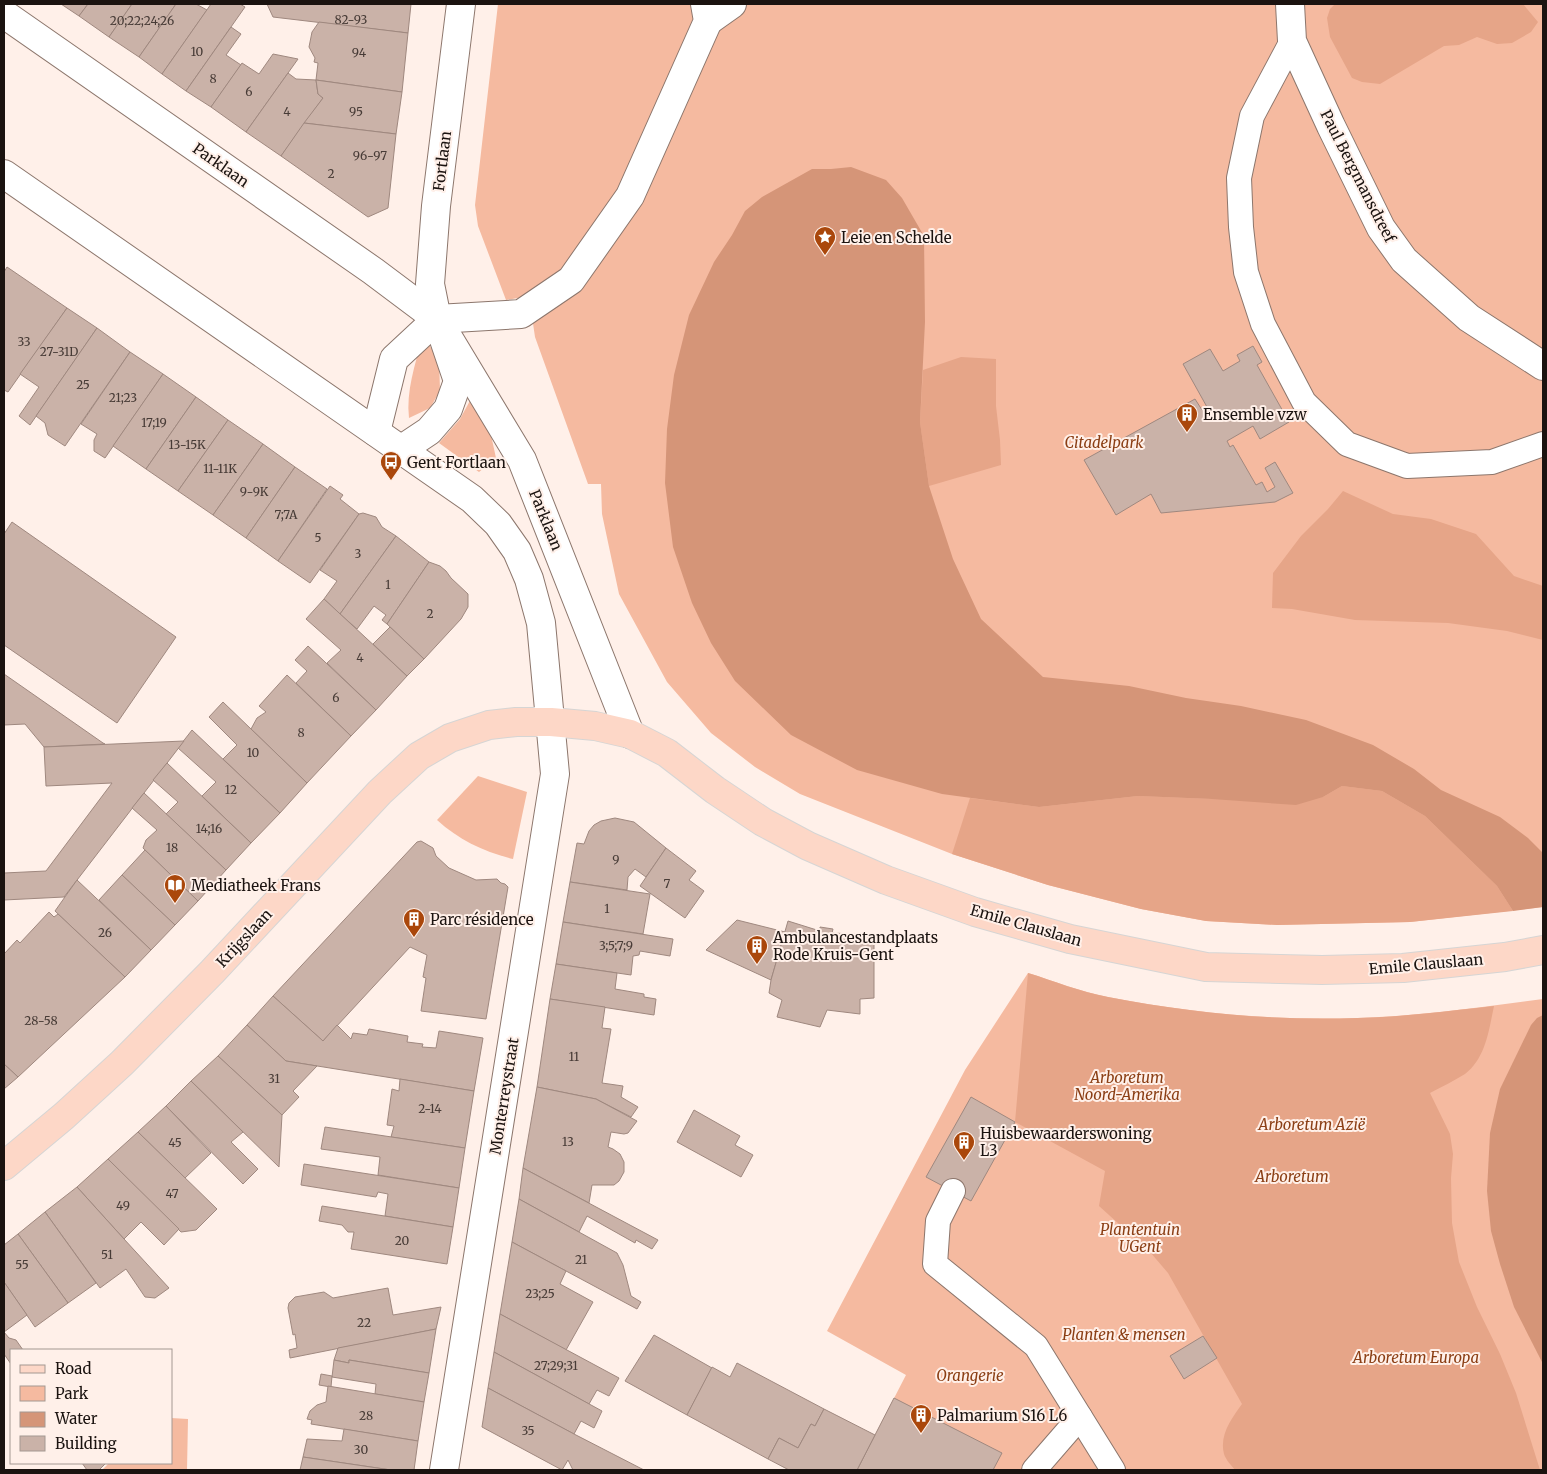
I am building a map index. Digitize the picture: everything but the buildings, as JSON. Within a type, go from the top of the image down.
[{"type":"main road","name":"Krijgslaan","points":[[4,1166],[64,1116],[122,1063],[212,972],[380,792],[419,756],[450,738],[489,725],[516,722],[551,722]]},
{"type":"main road","name":"Emile Clauslaan","points":[[551,722],[595,726],[630,734],[667,753],[715,790],[763,822],[808,846],[886,880],[957,905],[1070,939],[1206,967],[1322,970],[1402,968],[1543,950]]},
{"type":"street","name":"Fortlaan","points":[[437,319],[430,284],[436,206],[461,4]]},
{"type":"street","points":[[376,432],[394,359],[437,319],[521,314],[571,280],[630,196],[706,12],[732,4]]},
{"type":"street","name":"Paul Bergmansdreef","points":[[1290,4],[1292,41],[1381,228],[1404,260],[1469,318],[1543,366]]},
{"type":"street","name":"Parklaan","points":[[4,14],[373,271],[437,319],[522,460],[630,734]]},
{"type":"street","points":[[4,174],[402,449],[472,499],[498,524],[517,551],[529,579],[541,623],[551,722]]},
{"type":"street","points":[[402,449],[429,432],[448,410],[458,381],[437,319]]},
{"type":"street","name":"Monterreystraat","points":[[444,1470],[555,774],[551,722]]},
{"type":"lane","points":[[1292,41],[1252,116],[1240,178],[1241,227],[1246,272],[1263,324],[1304,402],[1347,444],[1407,466],[1492,462],[1543,444]]},
{"type":"lane","points":[[954,1191],[938,1221],[935,1264],[1036,1346],[1113,1470]]},
{"type":"lane","points":[[1034,1470],[1080,1417]]},
{"type":"green space","name":"Citadelpark","points":[[498,4],[1543,4],[1543,907],[1410,922],[1277,925],[1206,921],[1141,909],[1048,885],[952,854],[800,794],[755,767],[711,733],[667,682],[619,594],[602,514],[601,484],[588,484],[535,337],[529,296],[506,300],[478,226],[475,205]]},
{"type":"green space","points":[[1335,4],[1523,4],[1538,22],[1531,32],[1512,43],[1497,44],[1477,37],[1459,45],[1444,46],[1380,84],[1362,82],[1352,78],[1330,37],[1327,18],[1330,9]]},
{"type":"green space","points":[[422,339],[425,340],[439,358],[440,391],[430,408],[409,418],[410,388]]},
{"type":"green space","points":[[961,357],[996,359],[996,406],[1001,465],[929,486],[920,422],[923,370]]},
{"type":"green space","points":[[472,397],[491,435],[496,458],[479,472],[439,443],[460,419]]},
{"type":"green space","points":[[1343,491],[1393,514],[1431,519],[1476,534],[1514,576],[1543,586],[1543,640],[1507,631],[1448,623],[1355,620],[1292,609],[1272,608],[1273,573],[1301,536]]},
{"type":"green space","points":[[478,776],[527,792],[513,859],[492,853],[472,844],[454,834],[437,820]]},
{"type":"green space","points":[[1342,786],[1382,791],[1425,816],[1497,886],[1513,911],[1410,922],[1277,925],[1206,921],[1141,909],[1048,885],[952,854],[970,798],[1039,807],[1138,796],[1212,799],[1323,797]]},
{"type":"green space","name":"Plantentuin UGent","points":[[1028,973],[1098,995],[1139,1003],[1264,1017],[1327,1019],[1381,1017],[1451,1011],[1543,999],[1543,1470],[857,1470],[906,1375],[827,1331],[965,1070]]},
{"type":"green space","name":"Arboretum","points":[[1028,973],[1098,995],[1139,1003],[1232,1015],[1326,1019],[1426,1014],[1494,1006],[1486,1043],[1478,1060],[1465,1074],[1430,1093],[1450,1134],[1453,1154],[1451,1178],[1452,1223],[1459,1262],[1516,1393],[1540,1470],[1235,1470],[1224,1454],[1223,1440],[1227,1427],[1242,1404],[1168,1273],[1150,1252],[1099,1206],[1105,1171],[1015,1122]]},
{"type":"green space","points":[[172,1418],[188,1419],[187,1470],[102,1470],[108,1464],[172,1464]]},
{"type":"water","points":[[851,167],[886,180],[902,198],[924,236],[925,322],[920,422],[929,486],[953,559],[981,619],[1043,677],[1129,686],[1186,698],[1241,706],[1306,720],[1373,745],[1414,769],[1441,790],[1500,817],[1528,838],[1543,853],[1543,907],[1513,911],[1497,886],[1425,816],[1382,791],[1342,786],[1323,797],[1296,805],[1138,796],[1039,807],[942,794],[857,770],[791,735],[735,681],[711,643],[692,603],[673,547],[665,483],[667,429],[674,375],[689,315],[714,262],[745,211],[762,197],[812,169]]},
{"type":"water","points":[[1543,1015],[1543,1364],[1514,1307],[1500,1264],[1491,1231],[1487,1191],[1490,1133],[1500,1089],[1531,1025],[1537,1018]]},
{"type":"place","name":"Leie en Schelde","points":[[825,256]]},
{"type":"place","name":"Ensemble vzw","points":[[1187,433]]},
{"type":"place","name":"Gent Fortlaan","points":[[391,481]]},
{"type":"place","name":"Mediatheek Frans","points":[[175,904]]},
{"type":"place","name":"Parc résidence","points":[[414,938]]},
{"type":"place","name":"Ambulancestandplaats Rode Kruis-Gent","points":[[757,965]]},
{"type":"place","name":"Huisbewaarderswoning L3","points":[[964,1161]]},
{"type":"place","name":"Palmarium S16 L6","points":[[921,1434]]},
{"type":"park label","name":"Arboretum Noord-Amerika","points":[[1127,1086]]},
{"type":"park label","name":"Arboretum Azië","points":[[1312,1124]]},
{"type":"park label","name":"Planten & mensen","points":[[1124,1334]]},
{"type":"park label","name":"Arboretum Europa","points":[[1416,1357]]},
{"type":"park label","name":"Orangerie","points":[[970,1375]]}]
